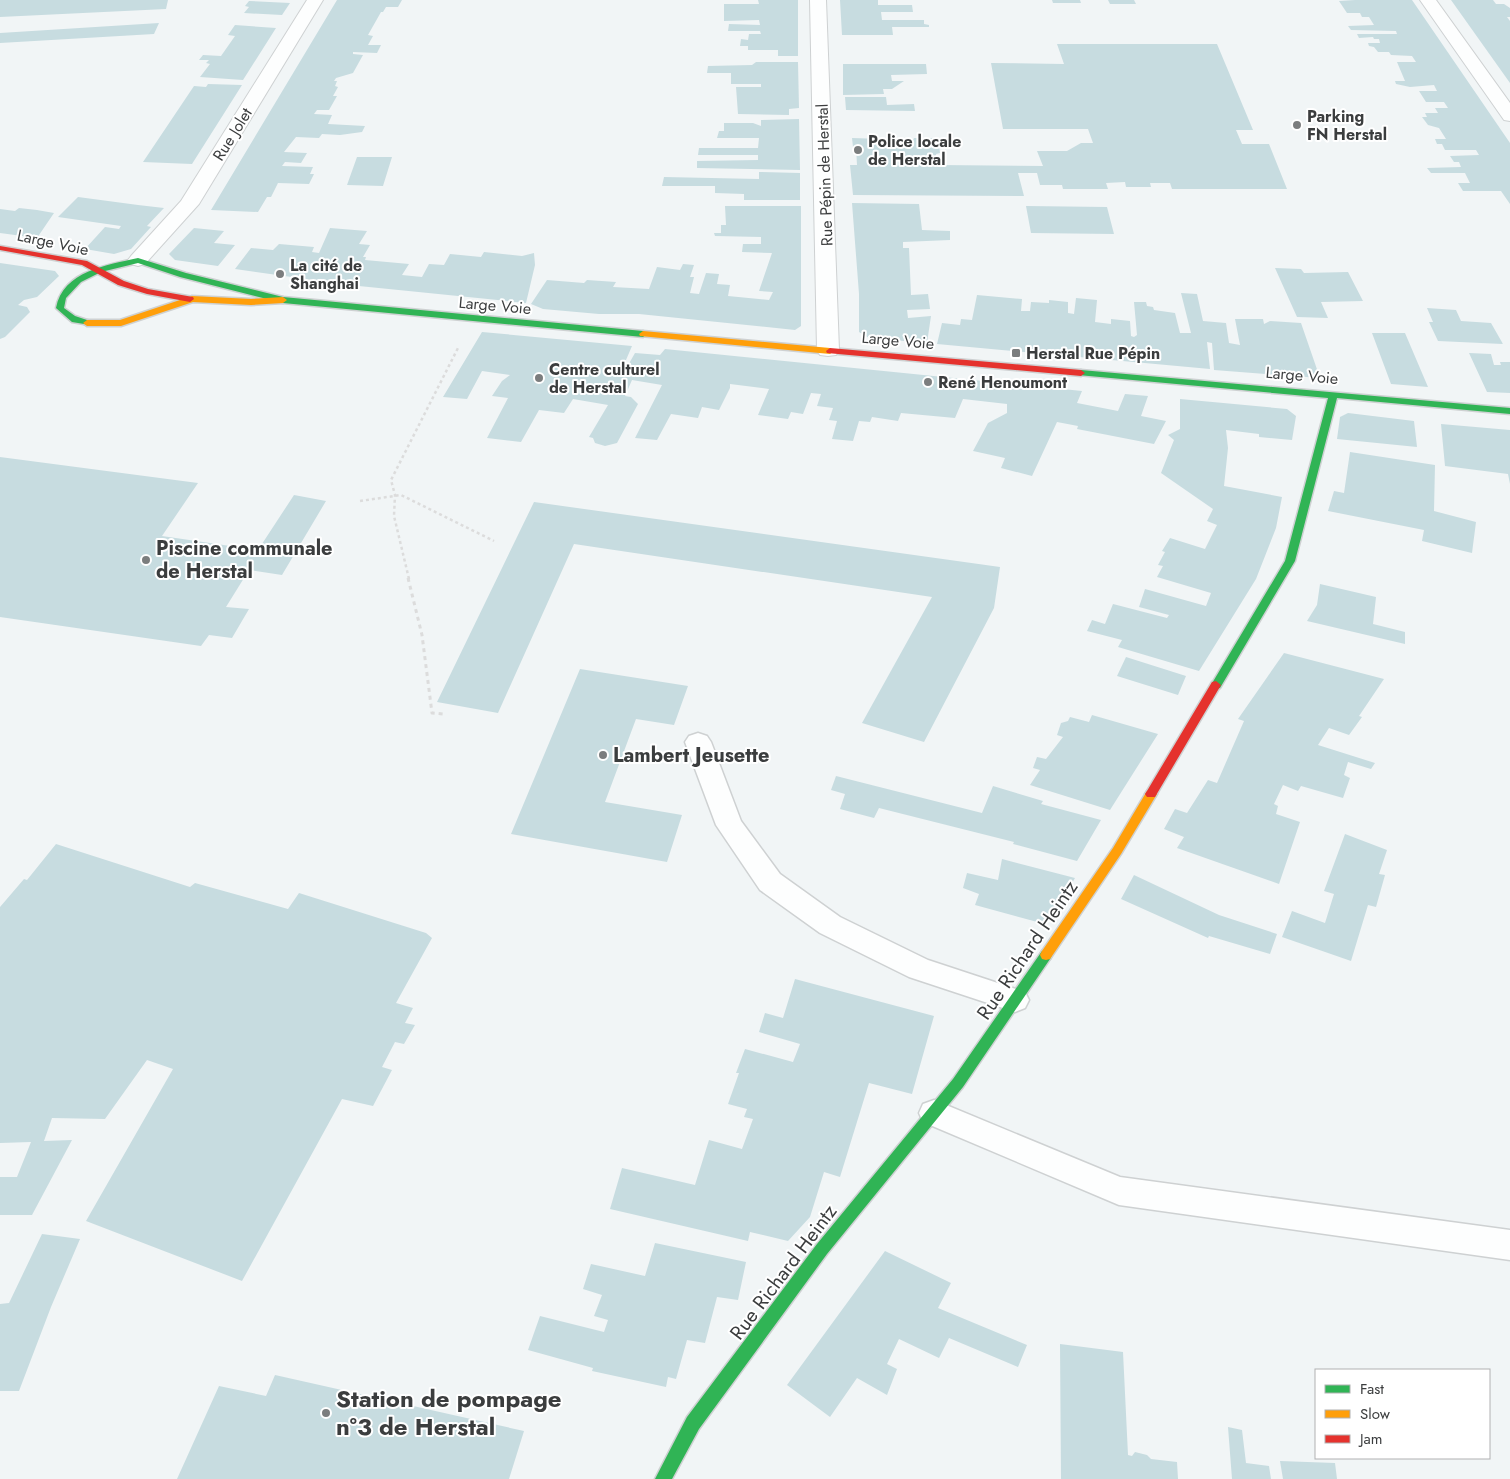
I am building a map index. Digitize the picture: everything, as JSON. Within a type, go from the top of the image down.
[{"type":"street","name":"Rue Jolet","points":[[138,260],[189,204],[315,0]]},
{"type":"street","name":"Rue Pépin de Herstal","points":[[818,0],[828,350]]},
{"type":"street","points":[[1428,0],[1510,116]]},
{"type":"street","name":"Large Voie","points":[[0,248],[63,258],[84,263],[98,270]]},
{"type":"street","name":"Large Voie","points":[[284,300],[268,302],[193,299],[173,304],[141,319],[118,325],[84,324],[69,319],[60,308],[62,297],[78,280],[98,270],[138,260],[183,275],[284,300],[475,320],[1334,394],[1510,411]]},
{"type":"street","points":[[98,270],[121,283],[147,291],[193,299]]},
{"type":"street","name":"Rue Richard Heintz","points":[[663,1479],[693,1423],[810,1265],[958,1083],[1117,851],[1290,561],[1334,394]]},
{"type":"lane","points":[[698,742],[729,825],[770,882],[830,925],[919,969],[1015,1000]]},
{"type":"lane","points":[[934,1113],[1119,1191],[1510,1245]]},
{"type":"path","points":[[443,714],[432,713],[422,635],[394,516],[395,495],[390,480],[431,398],[475,320]]},
{"type":"path","points":[[360,500],[402,495],[494,541]]},
{"type":"building","points":[[0,0],[168,0],[166,9],[0,17]]},
{"type":"building","points":[[337,0],[402,0],[398,7],[386,7],[381,12],[368,35],[373,36],[368,45],[381,45],[377,53],[353,52],[353,54],[363,55],[353,73],[336,78],[334,81],[337,81],[335,86],[338,87],[333,96],[337,96],[329,110],[317,110],[314,114],[332,115],[328,124],[365,126],[362,132],[340,135],[322,134],[319,138],[296,137],[284,152],[307,153],[301,163],[285,162],[282,166],[313,167],[310,174],[314,174],[309,184],[278,183],[271,197],[267,197],[258,212],[211,210]]},
{"type":"building","points":[[758,0],[798,0],[798,56],[778,56],[778,50],[748,50],[748,46],[740,46],[741,39],[748,40],[749,34],[761,34],[760,31],[728,31],[729,24],[760,25],[759,20],[724,21],[724,4],[759,4]]},
{"type":"building","points":[[840,0],[878,0],[878,5],[912,5],[913,12],[881,12],[882,20],[924,20],[924,24],[929,25],[929,27],[892,27],[893,35],[842,35]]},
{"type":"building","points":[[1052,0],[1080,0],[1081,3],[1053,3]]},
{"type":"building","points":[[1108,0],[1134,0],[1136,4],[1110,4]]},
{"type":"building","points":[[1412,0],[1510,143],[1510,204],[1501,191],[1463,191],[1458,183],[1470,183],[1465,173],[1431,173],[1427,168],[1461,167],[1459,162],[1454,162],[1450,156],[1479,155],[1476,150],[1445,150],[1442,144],[1437,144],[1435,139],[1446,139],[1439,128],[1428,125],[1422,117],[1427,117],[1425,113],[1438,113],[1435,108],[1448,108],[1444,102],[1426,102],[1419,91],[1437,91],[1434,85],[1410,87],[1396,84],[1395,81],[1405,81],[1397,62],[1416,62],[1412,56],[1378,52],[1374,47],[1369,46],[1368,43],[1380,43],[1379,39],[1374,39],[1373,37],[1359,38],[1357,34],[1397,34],[1396,31],[1351,30],[1348,26],[1374,25],[1369,17],[1362,17],[1360,13],[1347,13],[1339,1]]},
{"type":"building","points":[[1451,0],[1493,0],[1496,4],[1504,4],[1510,8],[1510,17],[1507,17],[1510,21],[1510,83]]},
{"type":"building","points":[[249,1],[290,3],[282,15],[244,13],[249,7],[245,6]]},
{"type":"building","points":[[159,23],[154,34],[0,43],[0,33]]},
{"type":"building","points":[[235,25],[276,28],[243,80],[200,77],[210,64],[206,63],[209,60],[199,60],[203,55],[221,56],[235,36],[228,35]]},
{"type":"building","points":[[1057,44],[1217,44],[1253,130],[1236,130],[1242,144],[1269,144],[1287,189],[1172,189],[1170,183],[1150,183],[1151,187],[1126,187],[1125,182],[1106,183],[1108,189],[1063,189],[1062,185],[1040,185],[1037,173],[1018,173],[1024,196],[853,195],[850,165],[857,165],[856,147],[853,147],[852,138],[913,140],[914,138],[938,138],[940,153],[936,154],[938,165],[1043,166],[1037,151],[1067,151],[1081,143],[1093,143],[1088,129],[1003,129],[991,63],[1064,64]]},
{"type":"building","points":[[756,62],[798,62],[799,108],[789,109],[789,115],[738,114],[736,87],[761,87],[761,84],[731,84],[731,73],[707,73],[708,66],[752,65]]},
{"type":"building","points":[[843,64],[926,64],[927,74],[891,75],[892,81],[904,81],[892,89],[883,89],[884,94],[843,95]]},
{"type":"building","points":[[208,84],[242,85],[192,164],[143,162],[194,86],[206,87]]},
{"type":"building","points":[[845,97],[886,97],[887,105],[914,104],[915,111],[846,110]]},
{"type":"building","points":[[799,119],[800,170],[697,168],[697,161],[758,160],[758,155],[698,155],[699,148],[758,148],[759,138],[717,138],[719,131],[724,131],[724,123],[753,123],[761,126],[761,120]]},
{"type":"building","points":[[357,157],[392,157],[383,186],[347,185]]},
{"type":"building","points":[[759,172],[800,173],[800,200],[744,200],[744,194],[715,193],[715,186],[662,186],[664,177],[759,179]]},
{"type":"building","points":[[78,197],[164,208],[147,226],[151,227],[131,249],[114,254],[85,249],[105,227],[119,229],[121,226],[58,217]]},
{"type":"building","points":[[852,203],[919,204],[922,230],[950,231],[950,240],[903,242],[903,248],[909,248],[911,295],[928,294],[930,309],[907,310],[908,318],[931,316],[927,343],[869,338],[859,332],[859,294]]},
{"type":"building","points":[[725,206],[801,206],[801,326],[795,330],[639,314],[599,314],[543,309],[531,304],[547,280],[584,283],[587,280],[616,282],[613,287],[649,289],[657,267],[680,270],[683,264],[694,265],[690,277],[694,277],[690,293],[699,294],[706,273],[719,274],[717,284],[730,285],[728,296],[769,300],[773,292],[759,291],[772,253],[742,252],[743,244],[761,244],[761,237],[715,236],[714,233],[721,233],[721,225],[726,225]]},
{"type":"building","points":[[1026,206],[1107,207],[1114,234],[1031,233]]},
{"type":"building","points":[[19,208],[54,213],[37,238],[0,233],[0,209],[15,211]]},
{"type":"building","points":[[194,228],[224,231],[214,243],[235,245],[218,266],[175,260],[169,254]]},
{"type":"building","points":[[330,228],[367,231],[359,244],[370,245],[363,257],[366,257],[365,260],[409,264],[402,275],[422,277],[429,264],[444,265],[450,254],[481,257],[484,252],[522,256],[534,253],[535,265],[526,303],[349,285],[235,269],[251,248],[273,250],[279,244],[314,247],[312,252],[319,253]]},
{"type":"building","points":[[0,263],[55,271],[59,276],[37,297],[24,300],[18,305],[27,307],[30,312],[5,337],[0,339]]},
{"type":"building","points":[[1275,268],[1301,269],[1304,273],[1348,272],[1363,301],[1321,302],[1328,318],[1297,317]]},
{"type":"building","points":[[1181,293],[1197,294],[1203,321],[1226,323],[1229,343],[1240,345],[1235,319],[1263,319],[1264,324],[1270,321],[1301,323],[1320,378],[1214,370],[1212,343],[1207,342],[1210,369],[937,344],[942,323],[960,325],[961,319],[972,320],[977,295],[1022,299],[1021,311],[1030,311],[1031,302],[1049,303],[1049,300],[1068,302],[1068,313],[1074,314],[1076,298],[1097,300],[1095,322],[1111,324],[1111,319],[1130,321],[1131,336],[1134,337],[1137,335],[1134,302],[1146,302],[1147,306],[1153,307],[1154,310],[1175,313],[1180,333],[1191,333]]},
{"type":"building","points":[[1427,308],[1456,310],[1461,321],[1491,323],[1503,344],[1438,341],[1429,322],[1433,322]]},
{"type":"building","points":[[482,332],[632,346],[620,374],[623,374],[635,353],[660,355],[665,349],[1082,391],[1077,403],[1118,411],[1125,394],[1148,396],[1141,416],[1166,421],[1154,444],[1077,429],[1078,426],[1057,422],[1032,476],[1001,468],[1005,458],[973,451],[988,423],[1007,413],[1007,404],[963,399],[955,418],[901,413],[898,421],[872,417],[870,422],[859,421],[853,441],[832,439],[837,421],[829,420],[833,408],[817,406],[821,394],[811,393],[803,414],[791,412],[788,419],[758,415],[769,389],[730,384],[730,388],[719,410],[702,407],[698,418],[671,414],[657,440],[635,438],[662,385],[632,380],[625,396],[631,397],[638,404],[617,443],[605,446],[595,443],[593,438],[589,437],[608,405],[573,399],[564,413],[539,410],[521,442],[487,438],[508,398],[492,396],[502,381],[510,375],[482,371],[467,399],[443,397]]},
{"type":"building","points":[[1372,333],[1405,333],[1428,387],[1391,384]]},
{"type":"building","points":[[1469,353],[1491,354],[1494,365],[1501,365],[1500,362],[1510,362],[1510,393],[1487,392]]},
{"type":"building","points":[[1180,399],[1287,409],[1296,416],[1292,440],[1259,437],[1259,434],[1226,430],[1228,448],[1224,486],[1282,497],[1276,528],[1256,579],[1199,671],[1118,647],[1122,640],[1087,631],[1092,620],[1105,624],[1113,604],[1167,618],[1169,615],[1139,607],[1145,589],[1206,606],[1211,593],[1157,577],[1163,566],[1158,565],[1165,552],[1162,551],[1170,538],[1205,549],[1217,525],[1207,521],[1213,509],[1161,473],[1174,440],[1168,435],[1180,429]]},
{"type":"building","points":[[1348,413],[1414,421],[1417,447],[1337,439],[1340,417]]},
{"type":"building","points":[[1441,424],[1510,430],[1510,484],[1508,474],[1445,466]]},
{"type":"building","points":[[1350,452],[1435,465],[1434,511],[1476,522],[1472,553],[1422,541],[1424,530],[1328,511],[1334,491],[1344,493]]},
{"type":"building","name":"Piscine communale de Herstal","points":[[0,457],[198,483],[162,536],[258,550],[294,495],[326,501],[282,575],[249,570],[226,607],[249,609],[232,638],[209,635],[201,646],[0,617]]},
{"type":"building","points":[[534,502],[1000,567],[994,608],[924,742],[862,723],[932,597],[574,544],[498,713],[437,702]]},
{"type":"building","points":[[1320,584],[1376,597],[1373,624],[1405,632],[1405,644],[1307,621],[1317,605]]},
{"type":"building","points":[[1284,653],[1384,679],[1359,716],[1362,717],[1349,735],[1329,728],[1318,745],[1375,763],[1371,769],[1348,762],[1344,775],[1350,778],[1343,798],[1301,786],[1298,791],[1283,785],[1274,804],[1278,806],[1276,814],[1300,822],[1279,884],[1177,848],[1184,837],[1164,829],[1175,809],[1187,813],[1208,780],[1217,783],[1244,721],[1238,719]]},
{"type":"building","points":[[1126,657],[1186,676],[1178,695],[1117,676]]},
{"type":"building","points":[[580,669],[688,686],[674,725],[636,719],[605,802],[682,815],[667,862],[511,834]]},
{"type":"building","points":[[1092,715],[1158,734],[1110,810],[1030,785],[1040,770],[1033,768],[1037,757],[1046,759],[1063,737],[1057,735],[1061,723],[1068,721],[1070,717],[1089,722]]},
{"type":"building","points":[[836,776],[982,813],[993,786],[1043,801],[1041,804],[1101,820],[1077,861],[1013,844],[1014,842],[879,808],[874,818],[840,809],[845,794],[831,790]]},
{"type":"building","points":[[1345,834],[1387,850],[1379,874],[1385,875],[1376,907],[1368,905],[1351,961],[1282,937],[1292,911],[1325,923],[1334,894],[1324,891]]},
{"type":"building","points":[[56,844],[190,887],[195,883],[288,909],[299,893],[426,933],[432,938],[396,1003],[413,1008],[405,1023],[415,1025],[404,1044],[395,1042],[382,1067],[392,1070],[373,1106],[342,1099],[242,1281],[86,1221],[173,1069],[147,1060],[105,1119],[52,1118],[44,1141],[72,1140],[32,1215],[0,1215],[0,1177],[17,1177],[31,1142],[0,1143],[0,907],[24,879],[27,880]]},
{"type":"building","points":[[1002,859],[1075,878],[1061,902],[1041,923],[975,905],[979,894],[963,888],[967,873],[998,880]]},
{"type":"building","points":[[1134,875],[1219,915],[1277,934],[1270,954],[1209,936],[1208,938],[1121,899]]},
{"type":"building","points":[[795,979],[934,1016],[912,1094],[869,1083],[840,1177],[824,1172],[810,1217],[788,1241],[750,1232],[748,1241],[610,1209],[622,1168],[695,1185],[709,1140],[742,1149],[753,1119],[744,1117],[747,1109],[728,1104],[739,1073],[736,1073],[745,1049],[793,1062],[800,1044],[759,1032],[765,1013],[783,1018]]},
{"type":"building","points":[[42,1234],[80,1239],[51,1307],[19,1391],[0,1391],[0,1304],[9,1303]]},
{"type":"building","points":[[655,1243],[746,1262],[738,1300],[717,1297],[705,1343],[687,1340],[676,1379],[668,1377],[666,1387],[592,1371],[593,1368],[528,1350],[540,1316],[604,1332],[608,1320],[594,1316],[602,1295],[583,1289],[591,1264],[645,1276]]},
{"type":"building","points":[[885,1251],[951,1283],[938,1308],[1027,1345],[1018,1367],[949,1338],[939,1358],[899,1339],[887,1364],[897,1369],[887,1395],[857,1378],[830,1417],[787,1385]]},
{"type":"building","points":[[1060,1344],[1123,1352],[1128,1455],[1132,1456],[1135,1452],[1147,1455],[1151,1459],[1177,1462],[1178,1479],[1061,1479]]},
{"type":"building","name":"Station de pompage n°3 de Herstal","points":[[275,1375],[524,1431],[509,1479],[177,1479],[219,1386],[266,1396]]},
{"type":"building","points":[[1228,1427],[1242,1430],[1246,1463],[1269,1466],[1271,1479],[1232,1479]]},
{"type":"building","points":[[1280,1461],[1335,1463],[1337,1479],[1283,1479]]},
{"type":"traffic: fast","points":[[87,323],[72,318],[60,308],[62,297],[78,280],[98,270],[138,260],[183,275],[283,300],[643,334]]},
{"type":"traffic: fast","points":[[1081,373],[1510,411]]},
{"type":"traffic: fast","points":[[1216,685],[1290,561],[1334,394]]},
{"type":"traffic: fast","points":[[663,1479],[693,1423],[822,1249],[958,1083],[1046,955]]},
{"type":"traffic: slow","points":[[87,323],[121,323],[192,299],[251,302],[283,300]]},
{"type":"traffic: slow","points":[[643,334],[830,351]]},
{"type":"traffic: slow","points":[[1046,955],[1117,851],[1151,794]]},
{"type":"traffic: jam","points":[[0,248],[84,263],[121,283],[147,291],[190,299]]},
{"type":"traffic: jam","points":[[830,351],[1081,373]]},
{"type":"traffic: jam","points":[[1151,794],[1216,685]]},
{"type":"place","name":"Parking FN Herstal","points":[[1297,125]]},
{"type":"place","name":"Police locale de Herstal","points":[[858,150]]},
{"type":"place","name":"La cité de Shanghai","points":[[280,274]]},
{"type":"place","name":"Herstal Rue Pépin","points":[[1016,353]]},
{"type":"place","name":"Centre culturel de Herstal","points":[[539,378]]},
{"type":"place","name":"René Henoumont","points":[[928,382]]},
{"type":"place","name":"Piscine communale de Herstal","points":[[146,560]]},
{"type":"place","name":"Lambert Jeusette","points":[[603,755]]},
{"type":"place","name":"Station de pompage n°3 de Herstal","points":[[326,1413]]}]
